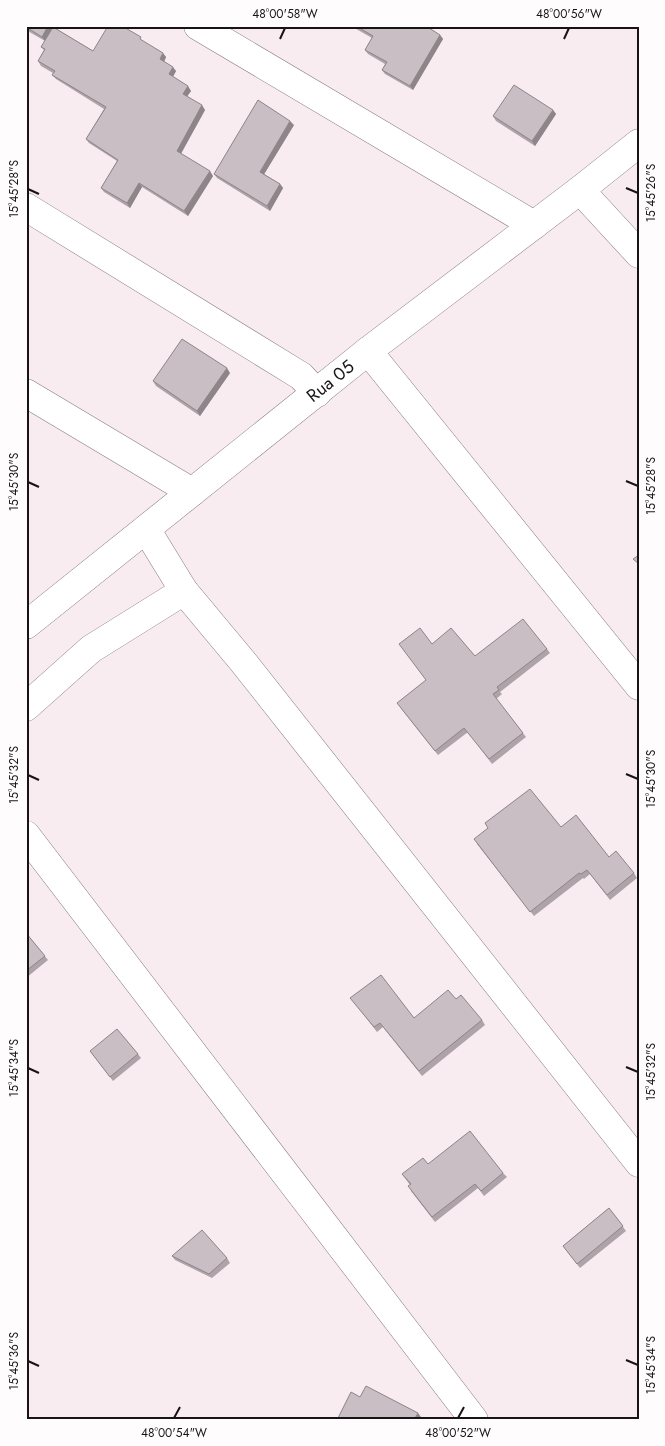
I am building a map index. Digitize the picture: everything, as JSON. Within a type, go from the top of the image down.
[{"type":"street","points":[[198,26],[534,225]]},
{"type":"street","name":"Rua 05","points":[[26,625],[368,351],[639,143]]},
{"type":"street","points":[[580,190],[639,254]]},
{"type":"street","points":[[26,207],[301,376],[317,393]]},
{"type":"street","points":[[368,351],[639,686]]},
{"type":"street","points":[[26,393],[192,492]]},
{"type":"street","points":[[146,529],[184,591],[244,662],[639,1163]]},
{"type":"street","points":[[26,707],[92,649],[184,591]]},
{"type":"street","points":[[26,835],[474,1420]]},
{"type":"building","points":[[26,26],[48,26],[42,37]]},
{"type":"building","points":[[108,26],[122,26],[163,53],[160,59],[173,67],[169,74],[188,86],[183,94],[202,105],[177,151],[210,171],[184,211],[139,183],[127,203],[101,188],[118,160],[86,139],[106,107],[52,75],[55,71],[38,61],[45,49],[41,47],[53,27],[93,51]]},
{"type":"building","points":[[356,26],[426,26],[440,35],[410,86],[382,70],[387,62],[365,50],[373,36]]},
{"type":"building","points":[[514,85],[553,110],[532,141],[493,116]]},
{"type":"building","points":[[258,100],[290,121],[260,172],[280,184],[267,206],[214,174]]},
{"type":"building","points":[[182,339],[227,368],[197,411],[153,381]]},
{"type":"building","points":[[639,555],[639,564],[633,559]]},
{"type":"building","points":[[523,619],[547,649],[497,687],[499,690],[493,694],[523,733],[489,759],[464,728],[435,751],[397,703],[426,680],[399,644],[420,628],[432,644],[451,628],[475,656]]},
{"type":"building","points":[[530,789],[561,827],[576,815],[609,857],[616,851],[634,873],[607,895],[587,870],[581,874],[579,873],[530,912],[474,839],[488,828],[485,823]]},
{"type":"building","points":[[26,933],[45,956],[26,971]]},
{"type":"building","points":[[381,975],[414,1018],[448,990],[456,999],[461,995],[482,1020],[419,1071],[380,1023],[374,1027],[350,998]]},
{"type":"building","points":[[117,1029],[138,1054],[110,1077],[90,1051]]},
{"type":"building","points":[[470,1131],[503,1173],[481,1191],[475,1184],[432,1217],[408,1186],[411,1184],[402,1174],[423,1158],[428,1164]]},
{"type":"building","points":[[609,1208],[623,1226],[577,1264],[563,1246]]},
{"type":"building","points":[[202,1230],[227,1258],[209,1274],[172,1256]]},
{"type":"building","points":[[366,1386],[418,1413],[414,1420],[342,1420],[338,1418],[351,1392],[360,1397]]}]
